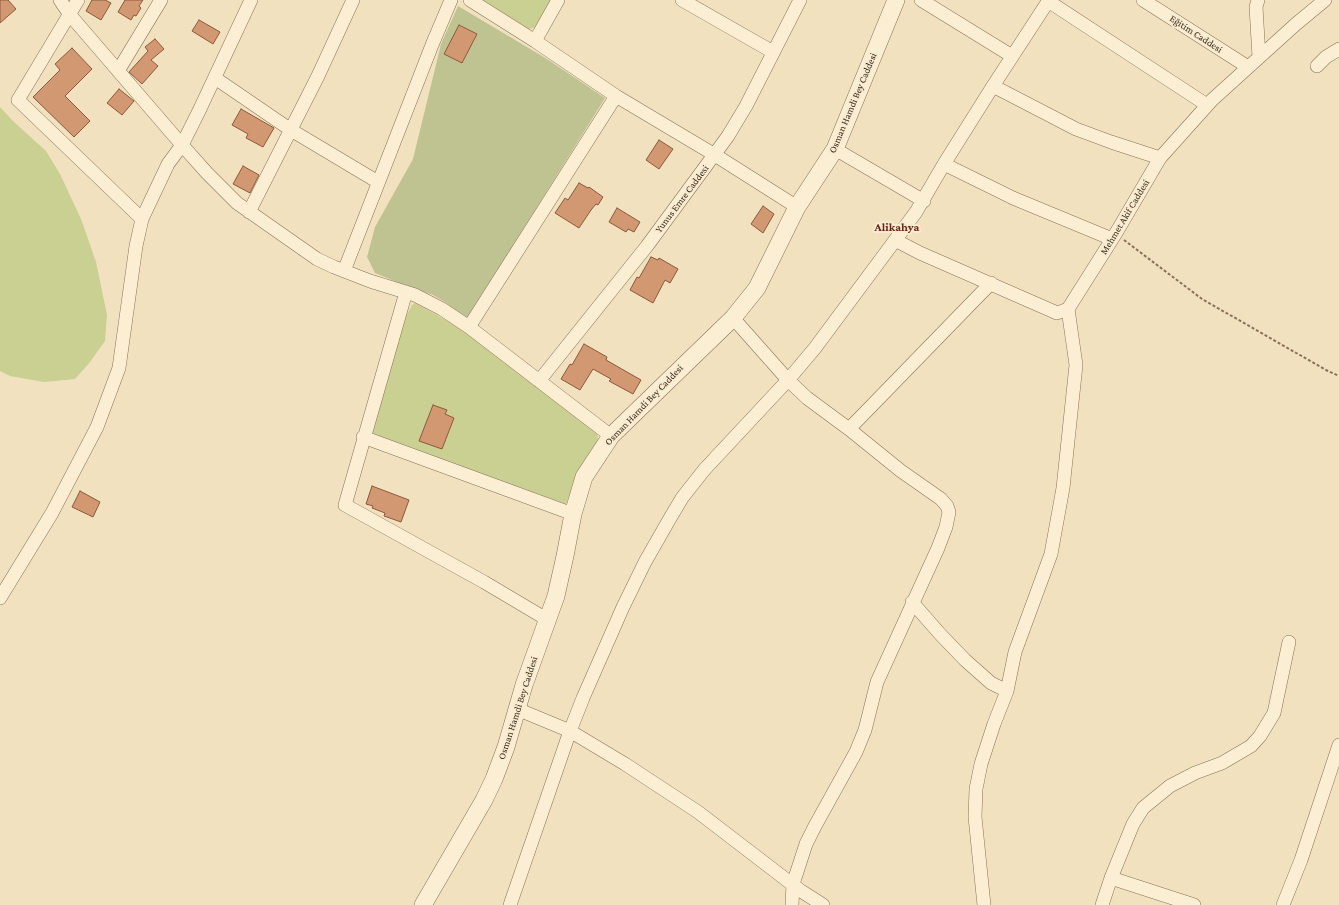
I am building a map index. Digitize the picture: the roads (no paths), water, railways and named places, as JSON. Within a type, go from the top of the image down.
[{"type":"street","points":[[60,0],[70,15],[182,145],[225,192],[249,212],[312,256],[344,271],[429,301],[469,327],[611,436]]},
{"type":"street","points":[[78,0],[18,100],[142,219]]},
{"type":"street","points":[[118,71],[161,0]]},
{"type":"street","points":[[0,598],[52,513],[97,427],[119,368],[136,246],[142,219],[168,164],[182,145],[251,0]]},
{"type":"street","points":[[249,212],[318,76],[353,0]]},
{"type":"street","points":[[344,271],[451,0]]},
{"type":"street","points":[[470,0],[535,41],[616,96],[715,155],[797,207]]},
{"type":"street","points":[[535,41],[558,0]]},
{"type":"street","points":[[682,0],[773,52]]},
{"type":"street","name":"Yunus Emre Caddesi","points":[[539,381],[647,246],[715,155],[736,124],[800,0]]},
{"type":"street","name":"Osman Hamdi Bey Caddesi","points":[[422,905],[489,790],[506,747],[527,676],[556,596],[573,514],[584,477],[611,436],[733,318],[757,288],[797,207],[835,149],[895,0]]},
{"type":"street","points":[[921,0],[1012,56]]},
{"type":"street","name":"Eğitim Caddesi","points":[[1143,0],[1248,67]]},
{"type":"street","name":"Mehmet Akif Caddesi","points":[[1068,309],[1114,236],[1160,158],[1207,105],[1296,24],[1325,0]]},
{"type":"street","points":[[510,905],[570,731],[623,607],[682,498],[704,470],[788,380],[815,348],[924,201],[944,164],[1048,1],[1207,105]]},
{"type":"street","points":[[1253,2],[1259,57]]},
{"type":"street","points":[[1317,66],[1326,57],[1339,49]]},
{"type":"street","points":[[215,78],[291,130],[378,182]]},
{"type":"street","points":[[993,86],[1076,129],[1160,158]]},
{"type":"street","points":[[469,327],[496,288],[616,96]]},
{"type":"street","points":[[835,149],[924,201]]},
{"type":"street","points":[[944,164],[1013,198],[1114,236]]},
{"type":"street","points":[[895,240],[920,253],[1057,313],[1068,309],[1076,364],[1063,488],[1051,554],[1015,652],[1007,692],[992,730],[981,764],[976,789],[975,817],[984,905]]},
{"type":"street","points":[[849,428],[991,284]]},
{"type":"street","points":[[406,292],[363,437],[345,504],[484,582],[548,620]]},
{"type":"street","points":[[733,318],[788,380],[807,398],[849,428],[948,506],[946,527],[938,548],[912,602],[877,682],[861,741],[849,766],[810,835],[793,884],[792,905]]},
{"type":"street","points":[[363,437],[573,514]]},
{"type":"street","points":[[912,602],[965,660],[991,683],[1007,692]]},
{"type":"street","points":[[1102,905],[1111,878],[1133,824],[1143,808],[1170,786],[1222,763],[1250,746],[1260,736],[1274,713],[1289,642]]},
{"type":"street","points":[[517,709],[570,731],[625,764],[698,812],[810,897],[823,905]]},
{"type":"street","points":[[1283,905],[1339,745]]},
{"type":"street","points":[[1111,878],[1194,905]]},
{"type":"district","name":"Alikahya","points":[[897,227]]}]
